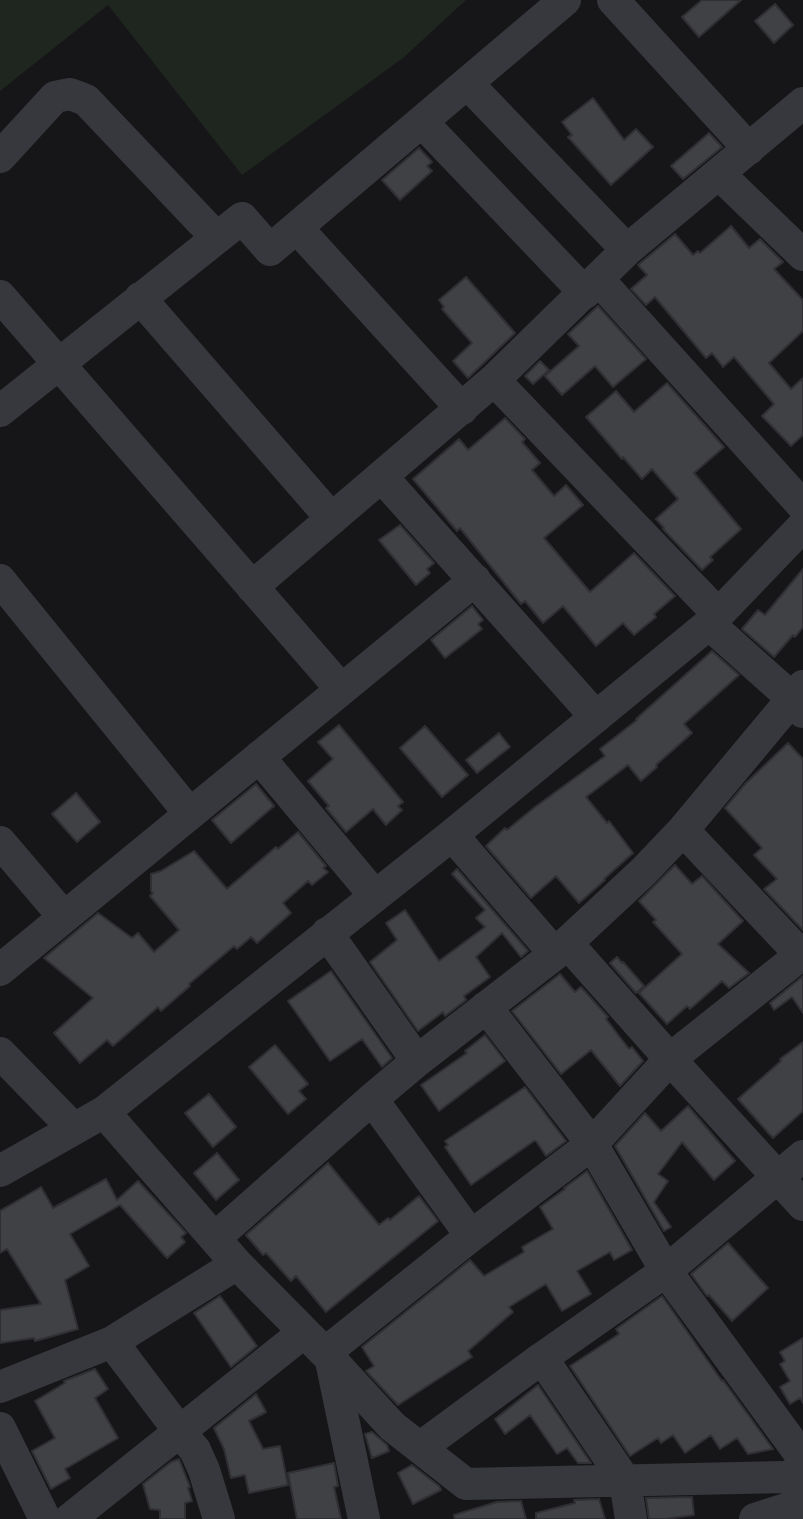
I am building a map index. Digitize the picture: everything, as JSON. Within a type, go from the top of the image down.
[{"type":"street","points":[[0,411],[242,218],[270,250],[565,0]]},
{"type":"street","points":[[613,0],[749,149]]},
{"type":"street","points":[[467,83],[627,250]]},
{"type":"street","points":[[0,157],[55,97],[71,94],[86,100],[217,238]]},
{"type":"street","points":[[252,587],[462,409],[627,250],[803,103]]},
{"type":"street","points":[[422,122],[591,286],[803,506]]},
{"type":"street","points":[[719,174],[803,255]]},
{"type":"street","points":[[297,228],[462,409]]},
{"type":"street","points":[[0,296],[341,690]]},
{"type":"street","points":[[140,298],[332,519]]},
{"type":"street","points":[[215,1238],[417,1061],[561,949],[644,871],[800,699],[713,619],[494,380]]},
{"type":"street","points":[[382,477],[596,717]]},
{"type":"street","points":[[0,1171],[104,1112],[452,835],[713,619],[803,526]]},
{"type":"street","points":[[0,580],[190,814]]},
{"type":"street","points":[[0,970],[475,580]]},
{"type":"street","points":[[259,757],[375,896]]},
{"type":"street","points":[[70,1519],[180,1432],[320,1349],[592,1144],[670,1059],[802,954],[683,830]]},
{"type":"street","points":[[452,835],[670,1059],[803,1205]]},
{"type":"street","points":[[0,842],[64,917]]},
{"type":"street","points":[[327,933],[417,1061]]},
{"type":"street","points":[[486,1007],[592,1144],[666,1271],[803,1461]]},
{"type":"street","points":[[0,1053],[74,1129]]},
{"type":"street","points":[[372,1099],[471,1236]]},
{"type":"street","points":[[104,1112],[237,1264],[392,1426],[466,1484],[784,1477],[803,1482]]},
{"type":"street","points":[[421,1447],[666,1271],[803,1156]]},
{"type":"street","points":[[0,1387],[112,1342],[237,1264]]},
{"type":"street","points":[[112,1342],[195,1450],[219,1519]]},
{"type":"street","points":[[320,1349],[345,1429],[364,1519]]},
{"type":"street","points":[[542,1359],[625,1481],[631,1519]]},
{"type":"street","points":[[345,1429],[377,1409]]},
{"type":"street","points":[[0,1428],[45,1519]]},
{"type":"street","points":[[755,1519],[792,1507],[803,1497]]},
{"type":"shaded area","points":[[0,0],[466,0],[403,58],[242,175],[108,5],[0,91]]},
{"type":"building","points":[[702,0],[741,0],[699,37],[682,17]]},
{"type":"building","points":[[775,4],[793,25],[774,43],[755,21]]},
{"type":"building","points":[[593,98],[624,140],[636,129],[653,147],[611,185],[568,137],[572,135],[562,122]]},
{"type":"building","points":[[709,133],[722,147],[683,179],[671,166]]},
{"type":"building","points":[[419,148],[432,162],[427,166],[432,171],[400,200],[382,180]]},
{"type":"building","points":[[731,226],[749,248],[760,239],[783,262],[774,269],[803,300],[803,331],[769,363],[791,389],[803,378],[803,435],[791,446],[762,416],[774,404],[734,357],[723,367],[712,353],[706,358],[655,297],[646,305],[631,289],[647,275],[638,265],[675,234],[693,255],[698,251],[700,253]]},
{"type":"building","points":[[466,277],[515,333],[468,378],[453,361],[472,343],[442,309],[444,307],[439,300]]},
{"type":"building","points":[[598,306],[646,359],[613,387],[595,366],[562,395],[545,376],[579,346],[568,334]]},
{"type":"building","points":[[540,361],[549,370],[533,384],[525,376]]},
{"type":"building","points":[[667,383],[724,447],[694,473],[741,529],[710,557],[713,560],[702,570],[656,519],[678,499],[652,469],[642,479],[586,417],[616,391],[634,412]]},
{"type":"building","points":[[505,418],[525,439],[522,442],[540,463],[532,470],[554,496],[566,485],[583,505],[544,538],[590,592],[634,553],[675,596],[654,614],[656,617],[634,635],[623,623],[596,646],[563,606],[543,623],[525,601],[521,604],[460,528],[457,531],[413,479],[459,439],[468,450]]},
{"type":"building","points":[[400,525],[434,563],[427,569],[430,573],[416,585],[379,540]]},
{"type":"building","points":[[803,569],[803,627],[774,657],[742,629],[758,610],[765,615]]},
{"type":"building","points":[[472,606],[483,620],[478,624],[482,629],[445,658],[431,640]]},
{"type":"building","points":[[712,651],[739,675],[684,724],[692,733],[641,781],[628,765],[586,797],[607,823],[609,821],[633,853],[579,903],[556,876],[531,898],[486,846],[505,828],[507,830],[605,756],[600,749],[637,720]]},
{"type":"building","points":[[339,725],[403,802],[398,806],[402,810],[386,825],[373,809],[346,832],[308,781],[333,759],[318,742]]},
{"type":"building","points":[[425,726],[468,775],[442,797],[400,748]]},
{"type":"building","points":[[499,733],[510,747],[477,773],[466,760]]},
{"type":"building","points":[[788,743],[803,759],[803,930],[764,889],[777,879],[754,855],[762,848],[725,808],[746,783]]},
{"type":"building","points":[[256,784],[274,806],[231,843],[212,820]]},
{"type":"building","points":[[76,793],[100,822],[77,842],[52,814]]},
{"type":"building","points":[[298,832],[328,872],[312,885],[308,881],[283,903],[291,913],[257,943],[251,937],[237,949],[234,946],[161,1011],[158,1007],[113,1046],[107,1040],[80,1063],[54,1033],[93,998],[44,958],[98,913],[132,938],[138,933],[154,952],[179,930],[150,896],[153,893],[151,874],[194,851],[227,889]]},
{"type":"building","points":[[675,865],[692,884],[702,876],[743,921],[718,944],[749,973],[729,988],[722,981],[690,1009],[687,1006],[667,1024],[639,993],[682,954],[653,922],[656,920],[639,901]]},
{"type":"building","points":[[457,869],[528,951],[521,957],[502,933],[476,957],[490,977],[464,996],[466,1000],[445,1016],[443,1012],[418,1031],[370,962],[397,940],[386,923],[405,910],[439,961],[485,927],[476,918],[485,910],[452,874]]},
{"type":"building","points":[[617,957],[644,986],[636,993],[610,963]]},
{"type":"building","points":[[331,971],[392,1058],[382,1067],[362,1039],[330,1061],[288,1001]]},
{"type":"building","points":[[560,974],[575,992],[581,987],[608,1017],[606,1019],[629,1049],[632,1047],[643,1061],[620,1086],[591,1050],[561,1074],[512,1011]]},
{"type":"building","points":[[803,976],[803,1013],[792,997],[774,1010],[770,1003]]},
{"type":"building","points":[[485,1035],[505,1061],[439,1111],[421,1085],[467,1053],[465,1051]]},
{"type":"building","points":[[803,1042],[803,1111],[773,1138],[738,1099],[781,1061],[780,1059]]},
{"type":"building","points":[[275,1045],[308,1084],[299,1091],[306,1099],[288,1114],[249,1067]]},
{"type":"building","points":[[525,1087],[566,1141],[546,1156],[534,1141],[471,1185],[445,1147],[448,1145],[445,1141]]},
{"type":"building","points":[[209,1094],[236,1127],[213,1147],[185,1113]]},
{"type":"building","points":[[688,1106],[735,1161],[714,1180],[682,1142],[658,1174],[668,1181],[654,1202],[671,1227],[664,1231],[615,1146],[645,1113],[661,1131]]},
{"type":"building","points":[[217,1153],[239,1180],[216,1200],[194,1173]]},
{"type":"building","points":[[328,1163],[379,1225],[388,1218],[390,1220],[419,1196],[438,1221],[326,1312],[296,1276],[291,1281],[246,1235]]},
{"type":"building","points":[[587,1171],[632,1250],[614,1260],[610,1252],[577,1271],[591,1294],[562,1311],[546,1284],[509,1307],[513,1312],[468,1351],[472,1357],[398,1405],[366,1371],[374,1366],[362,1347],[470,1260],[484,1276],[524,1252],[522,1247],[553,1229],[540,1207]]},
{"type":"building","points":[[106,1179],[117,1200],[138,1181],[186,1233],[181,1237],[185,1242],[167,1258],[120,1205],[70,1234],[89,1266],[65,1280],[78,1329],[35,1341],[34,1338],[0,1343],[0,1310],[41,1304],[7,1249],[0,1253],[0,1211],[41,1187],[53,1208]]},
{"type":"building","points":[[728,1243],[768,1288],[732,1321],[709,1295],[707,1296],[691,1274]]},
{"type":"building","points":[[220,1296],[257,1346],[231,1367],[194,1313]]},
{"type":"building","points":[[662,1296],[773,1449],[748,1454],[737,1438],[720,1449],[711,1435],[685,1453],[673,1435],[661,1443],[658,1438],[630,1456],[570,1366],[619,1334],[616,1329]]},
{"type":"building","points":[[803,1338],[803,1403],[800,1398],[790,1404],[780,1387],[790,1381],[780,1364],[785,1361],[780,1352]]},
{"type":"building","points":[[95,1369],[108,1389],[95,1398],[118,1438],[65,1469],[70,1478],[51,1489],[32,1451],[55,1438],[35,1401],[65,1383],[64,1381]]},
{"type":"building","points":[[538,1385],[591,1463],[578,1463],[567,1448],[557,1454],[530,1415],[505,1434],[495,1419]]},
{"type":"building","points":[[256,1394],[266,1412],[249,1421],[263,1449],[280,1446],[288,1485],[249,1493],[245,1475],[231,1478],[224,1449],[214,1428]]},
{"type":"building","points":[[372,1432],[387,1445],[389,1451],[372,1458],[365,1434]]},
{"type":"building","points":[[179,1459],[190,1487],[188,1488],[192,1501],[185,1503],[185,1519],[160,1519],[160,1510],[150,1509],[143,1484]]},
{"type":"building","points":[[334,1463],[338,1486],[334,1487],[341,1519],[297,1519],[288,1473]]},
{"type":"building","points":[[412,1465],[441,1490],[413,1504],[398,1473]]},
{"type":"building","points":[[692,1497],[694,1515],[649,1519],[646,1498]]},
{"type":"building","points":[[599,1499],[605,1519],[536,1519],[536,1513],[575,1503],[574,1500]]},
{"type":"building","points":[[521,1501],[526,1519],[455,1519],[454,1515],[497,1502]]}]
